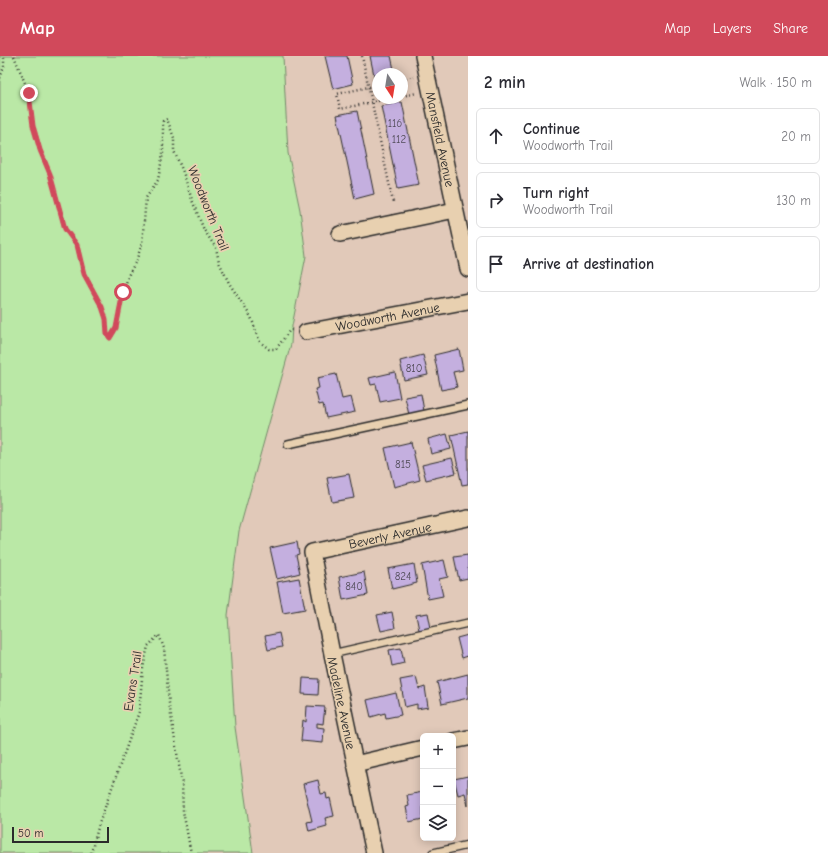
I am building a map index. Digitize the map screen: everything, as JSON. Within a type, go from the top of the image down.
[{"type":"street","name":"Mansfield Avenue","points":[[423,56],[468,269]]},
{"type":"street","points":[[340,234],[455,210]]},
{"type":"street","name":"Woodworth Avenue","points":[[306,332],[468,301]]},
{"type":"street","name":"Beverly Avenue","points":[[312,552],[468,518]]},
{"type":"street","name":"Madeline Avenue","points":[[312,552],[374,853]]},
{"type":"street","points":[[456,740],[468,738]]},
{"type":"street","points":[[355,764],[420,749]]},
{"type":"lane","points":[[288,444],[468,405]]},
{"type":"lane","points":[[332,654],[468,623]]},
{"type":"lane","points":[[433,853],[468,845]]},
{"type":"path","points":[[0,78],[4,67],[4,56]]},
{"type":"path","name":"Woodworth Trail","points":[[14,56],[29,93],[33,126],[40,150],[50,174],[65,229],[77,245],[84,274],[102,307],[106,319],[107,334],[110,338],[116,328],[123,292],[129,274],[136,261],[142,244],[146,198],[158,180],[163,153],[163,121],[167,119],[174,138],[174,151],[184,172],[192,200],[204,230],[216,248],[219,262],[229,283],[251,316],[260,342],[269,349],[276,349],[290,330],[306,332]]},
{"type":"path","points":[[362,56],[368,87],[372,102],[340,109],[336,94],[368,87],[372,86]]},
{"type":"path","points":[[408,78],[414,77]]},
{"type":"path","points":[[408,95],[417,93]]},
{"type":"path","points":[[372,104],[393,202]]},
{"type":"path","name":"Evans Trail","points":[[91,853],[99,824],[139,712],[143,668],[148,646],[159,635],[164,648],[169,703],[182,784],[183,810],[191,853]]},
{"type":"green space","points":[[0,56],[283,56],[288,153],[300,210],[306,256],[292,326],[291,344],[239,531],[228,615],[235,727],[253,853],[0,853]]},
{"type":"building","points":[[325,56],[347,56],[353,84],[333,89]]},
{"type":"building","points":[[370,56],[391,56],[394,68],[372,68]]},
{"type":"building","points":[[402,104],[419,185],[398,189],[381,106]]},
{"type":"building","points":[[357,111],[374,194],[355,199],[337,115]]},
{"type":"building","points":[[459,349],[463,370],[453,372],[457,387],[441,390],[434,355]]},
{"type":"building","points":[[423,355],[428,375],[404,380],[400,361]]},
{"type":"building","points":[[395,372],[400,398],[380,402],[376,384],[371,385],[369,378]]},
{"type":"building","points":[[336,374],[342,399],[351,397],[355,412],[326,418],[323,404],[319,405],[315,389],[319,388],[317,378]]},
{"type":"building","points":[[421,394],[424,411],[409,415],[405,397]]},
{"type":"building","points":[[468,431],[468,484],[462,485],[451,435]]},
{"type":"building","points":[[447,434],[451,449],[431,454],[428,439]]},
{"type":"building","points":[[411,442],[420,480],[394,487],[385,448]]},
{"type":"building","points":[[452,458],[456,473],[426,480],[422,465]]},
{"type":"building","points":[[349,474],[354,498],[332,502],[327,478]]},
{"type":"building","points":[[297,542],[299,554],[296,555],[300,573],[277,579],[270,548]]},
{"type":"building","points":[[468,555],[468,578],[459,580],[454,557]]},
{"type":"building","points":[[444,560],[448,577],[439,579],[443,596],[428,599],[422,565]]},
{"type":"building","points":[[414,564],[417,583],[392,589],[388,569]]},
{"type":"building","points":[[364,572],[368,595],[343,600],[339,577]]},
{"type":"building","points":[[299,578],[305,609],[283,613],[277,582]]},
{"type":"building","points":[[392,612],[395,628],[381,631],[377,615]]},
{"type":"building","points":[[428,613],[431,628],[419,630],[416,615]]},
{"type":"building","points":[[279,633],[282,647],[268,650],[265,636]]},
{"type":"building","points":[[468,635],[468,656],[462,658],[457,638]]},
{"type":"building","points":[[401,648],[404,663],[392,666],[389,650]]},
{"type":"building","points":[[468,674],[468,698],[442,704],[437,682]]},
{"type":"building","points":[[416,677],[419,689],[425,687],[428,707],[417,709],[417,704],[405,707],[400,680]]},
{"type":"building","points":[[303,678],[319,679],[318,695],[302,694]]},
{"type":"building","points":[[396,693],[401,715],[386,718],[385,713],[371,717],[367,700]]},
{"type":"building","points":[[307,706],[325,707],[323,724],[317,723],[317,727],[324,728],[323,743],[301,741],[303,720],[306,722]]},
{"type":"building","points":[[468,776],[468,806],[465,793],[458,795],[456,779]]},
{"type":"building","points":[[318,780],[321,794],[326,793],[327,799],[330,798],[334,816],[325,818],[327,826],[309,831],[307,822],[312,821],[303,784]]},
{"type":"building","points":[[420,793],[420,820],[409,822],[406,807],[409,806],[407,795]]},
{"type":"route","points":[[29,93],[33,126],[40,150],[50,174],[65,229],[77,245],[81,266],[102,307],[106,319],[107,334],[110,338],[116,328],[123,292]]}]
